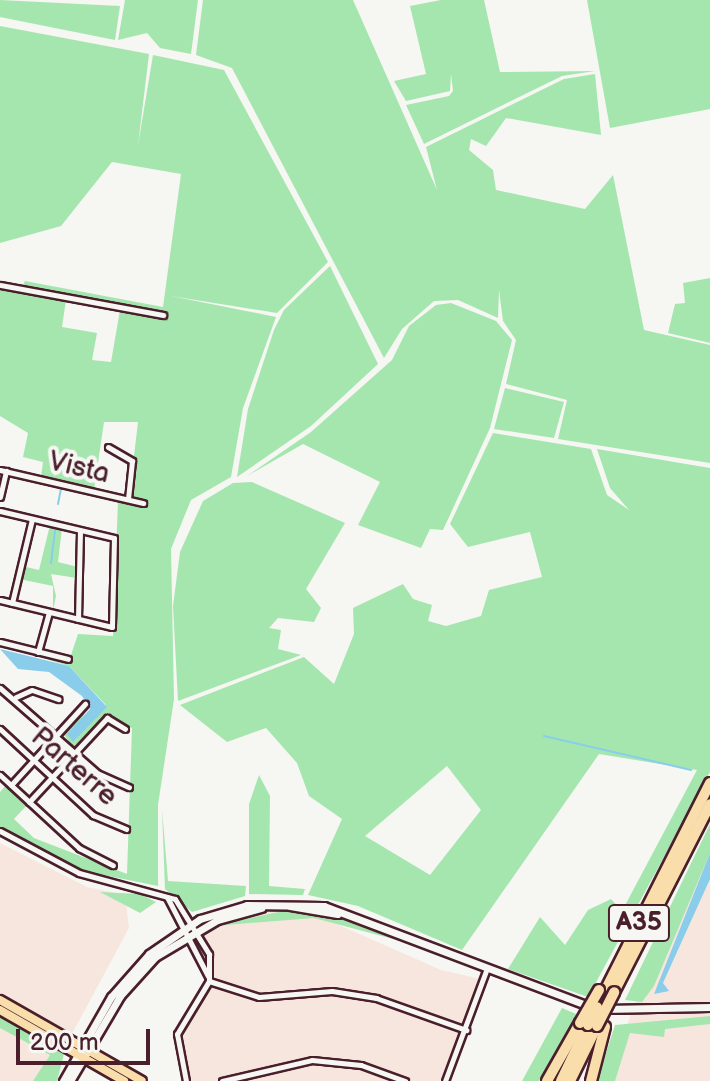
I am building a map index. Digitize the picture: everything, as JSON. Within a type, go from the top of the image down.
[{"type":"highway","name":"A35","points":[[570,1081],[609,990],[710,783]]},
{"type":"highway","name":"A35","points":[[561,1081],[609,990],[642,938],[710,804]]},
{"type":"highway","name":"A35","points":[[547,1081],[593,1025]]},
{"type":"highway","name":"A35","points":[[591,1081],[593,1025]]},
{"type":"main road","points":[[63,1081],[131,971],[192,928],[247,905],[310,902],[530,989],[607,1009],[710,1007]]},
{"type":"main road","points":[[0,1000],[124,1081]]},
{"type":"main road","points":[[0,1010],[142,1081]]},
{"type":"main road","points":[[70,1081],[83,1052]]},
{"type":"street","points":[[0,285],[163,315]]},
{"type":"street","points":[[108,447],[131,457],[128,499]]},
{"type":"street","name":"Vista","points":[[0,497],[3,470],[143,503]]},
{"type":"street","points":[[0,511],[114,538],[112,627],[0,600]]},
{"type":"street","points":[[12,603],[32,519]]},
{"type":"street","points":[[78,619],[80,531]]},
{"type":"street","points":[[38,652],[49,612]]},
{"type":"street","points":[[0,642],[68,659]]},
{"type":"street","points":[[0,688],[16,697],[75,753],[129,787]]},
{"type":"street","points":[[16,697],[32,690],[58,699]]},
{"type":"street","points":[[11,785],[85,704]]},
{"type":"street","points":[[29,802],[107,718],[125,729]]},
{"type":"street","name":"Parterre","points":[[0,729],[93,815],[126,829]]},
{"type":"street","points":[[0,775],[79,848],[113,865]]},
{"type":"street","points":[[0,831],[79,873],[161,892],[192,928],[209,981],[177,1034],[186,1081]]},
{"type":"street","points":[[445,1081],[486,971]]},
{"type":"street","points":[[209,981],[259,997],[359,994],[466,1030]]},
{"type":"street","points":[[222,1081],[312,1060],[361,1065],[405,1081]]},
{"type":"shaded area","points":[[0,843],[87,887],[125,895],[129,928],[74,1030],[34,1081],[0,1081]]},
{"type":"shaded area","points":[[710,847],[710,1081],[608,1081],[636,999]]},
{"type":"shaded area","points":[[298,907],[441,970],[485,980],[440,1081],[186,1081],[179,1035],[215,978],[203,931],[259,910]]},
{"type":"green space","points":[[0,0],[120,6],[115,40],[0,17]]},
{"type":"green space","points":[[125,0],[198,0],[191,54],[160,48],[147,33],[118,40]]},
{"type":"green space","points":[[203,0],[353,0],[437,190],[426,147],[564,79],[595,74],[601,135],[506,118],[486,146],[471,139],[469,150],[493,170],[496,190],[585,209],[613,175],[644,330],[710,345],[710,463],[558,439],[567,400],[506,384],[516,340],[503,321],[499,290],[498,318],[458,300],[434,301],[402,329],[384,358],[232,68],[196,55]]},
{"type":"green space","points":[[441,0],[484,0],[500,72],[595,71],[562,76],[424,144],[406,105],[449,96],[453,91],[451,74],[450,91],[406,101],[394,81],[426,74],[410,6]]},
{"type":"green space","points":[[587,0],[710,0],[710,109],[610,128]]},
{"type":"green space","points":[[0,26],[149,54],[138,145],[153,55],[224,70],[328,262],[277,313],[171,296],[276,317],[243,408],[231,477],[191,500],[171,549],[174,699],[158,805],[158,886],[74,869],[0,828],[0,792],[7,784],[28,804],[14,819],[34,838],[127,874],[132,728],[107,716],[74,748],[62,732],[88,704],[73,742],[106,705],[69,666],[0,645],[69,661],[78,634],[113,636],[118,500],[143,505],[129,498],[138,422],[104,422],[94,490],[41,477],[43,462],[23,457],[28,433],[0,416],[0,287],[66,300],[62,327],[97,333],[92,360],[111,362],[120,310],[168,314],[22,287],[25,281],[163,307],[181,174],[112,162],[61,226],[0,243]]},
{"type":"green space","points":[[330,266],[378,364],[311,426],[237,477],[248,409],[274,330],[284,310]]},
{"type":"green space","points":[[710,278],[710,343],[668,333],[675,304],[685,303],[683,283]]},
{"type":"green space","points":[[451,303],[496,321],[512,340],[490,428],[443,530],[430,529],[421,548],[358,525],[380,482],[303,444],[247,476],[311,432],[392,360],[409,326],[436,305]]},
{"type":"green space","points":[[505,388],[564,402],[554,438],[494,429]]},
{"type":"green space","points":[[493,433],[591,449],[607,495],[629,510],[610,488],[597,449],[710,468],[710,772],[588,997],[508,969],[540,917],[565,945],[588,910],[611,899],[622,911],[697,770],[599,754],[462,950],[358,906],[308,895],[342,819],[309,796],[297,763],[266,728],[227,742],[180,705],[304,657],[334,684],[354,634],[353,608],[403,584],[413,599],[432,605],[428,621],[446,626],[481,616],[489,590],[542,577],[530,532],[468,547],[450,524]],"holes":[[[447,766],[481,810],[430,875],[365,836]]]},
{"type":"green space","points":[[252,482],[345,523],[306,589],[321,608],[314,622],[278,618],[269,628],[281,630],[278,649],[301,655],[178,701],[173,606],[180,552],[203,501],[233,483]]},
{"type":"green space","points":[[50,525],[62,528],[58,562],[78,567],[77,578],[51,574],[56,596],[53,610],[53,586],[19,579],[22,566],[39,570]]},
{"type":"green space","points":[[259,775],[270,796],[269,886],[305,889],[303,895],[249,894],[249,804]]},
{"type":"green space","points":[[162,809],[168,881],[246,886],[245,896],[192,912],[165,889]]},
{"type":"green space","points":[[710,824],[710,853],[654,986],[642,1002],[625,1000]]},
{"type":"green space","points":[[100,892],[140,894],[156,902],[140,913]]},
{"type":"green space","points":[[297,908],[340,916],[412,944],[314,918],[213,926]]},
{"type":"green space","points":[[562,1008],[581,1016],[539,1081],[522,1081]]},
{"type":"green space","points":[[0,1016],[64,1054],[57,1081],[33,1081],[50,1055],[0,1028]]},
{"type":"green space","points":[[710,1016],[710,1024],[665,1029],[664,1037],[630,1033],[615,1081],[597,1081],[615,1025]]},
{"type":"water","points":[[0,649],[69,666],[107,707],[73,742],[67,734],[90,709],[82,696],[49,672],[18,669]]},
{"type":"water","points":[[710,853],[710,879],[663,983],[669,991],[654,994]]},
{"type":"waterway","points":[[58,504],[61,488]]},
{"type":"waterway","points":[[51,563],[55,530]]},
{"type":"waterway","points":[[544,736],[691,770]]}]
